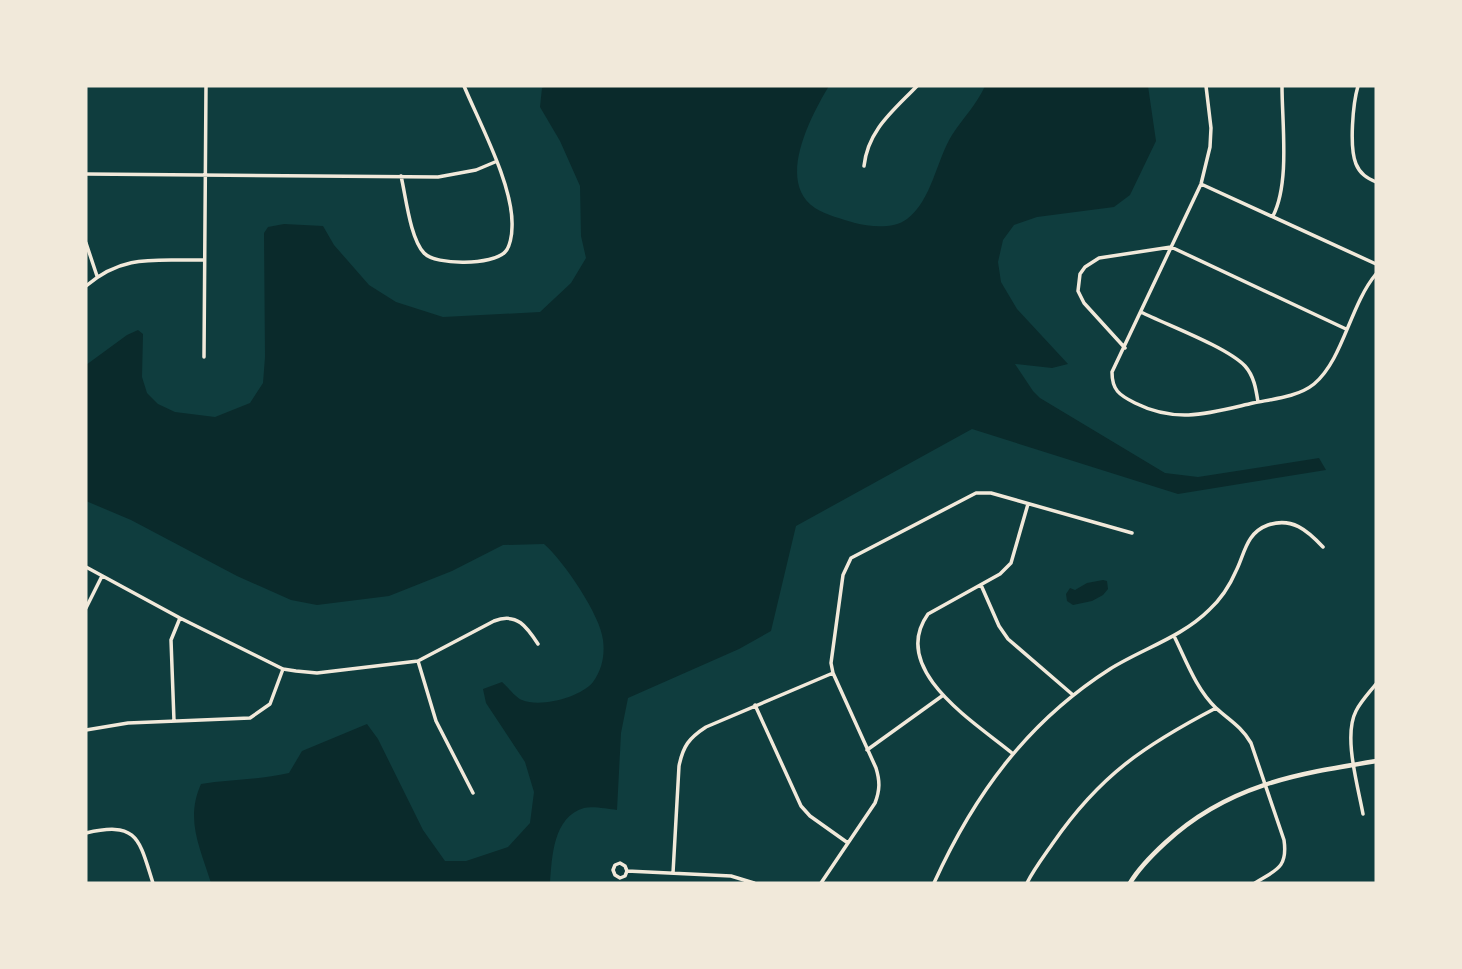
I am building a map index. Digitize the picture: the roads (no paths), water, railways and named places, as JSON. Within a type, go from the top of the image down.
[{"type":"street","points":[[204,357],[206,86]]},
{"type":"street","points":[[401,176],[417,241],[425,254],[446,262],[485,261],[499,257],[508,250],[512,228],[509,200],[464,86]]},
{"type":"street","points":[[864,166],[872,136],[882,120],[917,86]]},
{"type":"street","points":[[1206,86],[1211,138],[1201,184],[1112,372],[1116,391],[1148,410],[1171,416],[1198,415],[1258,402],[1290,395],[1313,385],[1326,371],[1356,305],[1376,274]]},
{"type":"street","points":[[1273,216],[1279,205],[1283,186],[1282,86]]},
{"type":"street","points":[[1358,86],[1354,99],[1353,154],[1361,173],[1376,182]]},
{"type":"street","points":[[86,174],[456,175],[495,162]]},
{"type":"street","points":[[1201,184],[1376,264]]},
{"type":"street","points":[[86,243],[97,276]]},
{"type":"street","points":[[1125,348],[1084,303],[1078,291],[1080,274],[1085,267],[1099,258],[1171,247],[1346,329]]},
{"type":"street","points":[[86,286],[97,276],[130,261],[204,260]]},
{"type":"street","points":[[1141,312],[1233,355],[1253,377],[1258,402]]},
{"type":"street","points":[[821,883],[875,803],[880,791],[880,780],[833,673],[831,654],[843,575],[851,558],[976,493],[991,493],[1132,533]]},
{"type":"street","points":[[1012,753],[942,696],[926,672],[918,653],[917,638],[921,624],[928,614],[1000,574],[1011,563],[1028,503]]},
{"type":"street","points":[[934,883],[950,848],[1012,753],[1073,695],[1110,669],[1200,619],[1215,605],[1237,570],[1247,542],[1254,534],[1265,526],[1289,523],[1309,532],[1323,547]]},
{"type":"street","points":[[86,567],[283,669],[317,673],[418,661],[504,618],[523,623],[538,645]]},
{"type":"street","points":[[86,608],[102,576]]},
{"type":"street","points":[[981,584],[1008,639],[1073,695]]},
{"type":"street","points":[[174,721],[171,640],[180,618]]},
{"type":"street","points":[[1174,635],[1197,684],[1216,708],[1244,730],[1284,840],[1286,854],[1282,865],[1275,873],[1255,883]]},
{"type":"street","points":[[418,661],[436,721],[473,793]]},
{"type":"street","points":[[86,730],[128,723],[250,718],[270,704],[283,669]]},
{"type":"street","points":[[673,873],[679,766],[682,749],[691,737],[706,727],[833,673]]},
{"type":"street","points":[[1363,814],[1352,738],[1355,712],[1376,684]]},
{"type":"street","points":[[867,750],[942,696]]},
{"type":"street","points":[[755,705],[801,806],[810,816],[848,843]]},
{"type":"street","points":[[1027,883],[1065,825],[1093,791],[1135,755],[1216,708]]},
{"type":"street","points":[[1130,883],[1149,859],[1174,835],[1206,811],[1265,783],[1376,761]]},
{"type":"street","points":[[86,833],[108,828],[133,835],[140,843],[153,883]]},
{"type":"street","points":[[620,863],[627,871],[625,876],[620,878],[613,870],[615,865],[620,863]]},
{"type":"street","points":[[627,871],[731,876],[754,883]]},
{"type":"water","points":[[829,86],[814,113],[801,148],[797,165],[798,182],[803,196],[815,208],[834,217],[882,226],[907,219],[922,202],[946,145],[985,86],[1148,86],[1156,141],[1130,195],[1114,207],[1037,217],[1014,225],[1003,240],[998,262],[1001,282],[1017,309],[1068,364],[1052,368],[1015,364],[1040,398],[1165,473],[1198,477],[1319,458],[1326,470],[1178,494],[972,429],[796,526],[771,631],[739,649],[628,698],[621,733],[617,810],[584,808],[566,820],[556,839],[550,883],[211,883],[194,822],[196,797],[201,784],[289,773],[302,751],[367,724],[378,739],[423,830],[445,861],[466,861],[508,847],[530,823],[534,792],[525,762],[486,703],[483,689],[502,682],[519,699],[539,703],[560,700],[580,692],[593,682],[601,667],[604,651],[601,630],[580,589],[544,544],[503,545],[452,571],[389,596],[317,605],[291,600],[237,576],[131,520],[86,501],[86,365],[138,330],[143,334],[142,377],[147,393],[158,404],[175,412],[215,417],[250,403],[263,383],[264,233],[268,227],[284,224],[323,226],[334,245],[369,285],[396,302],[443,317],[540,312],[571,283],[586,258],[581,236],[580,186],[560,141],[540,107],[542,88]]},
{"type":"water","points":[[1107,581],[1108,589],[1103,595],[1092,601],[1073,605],[1067,601],[1066,594],[1070,588],[1075,590],[1087,583]]}]
